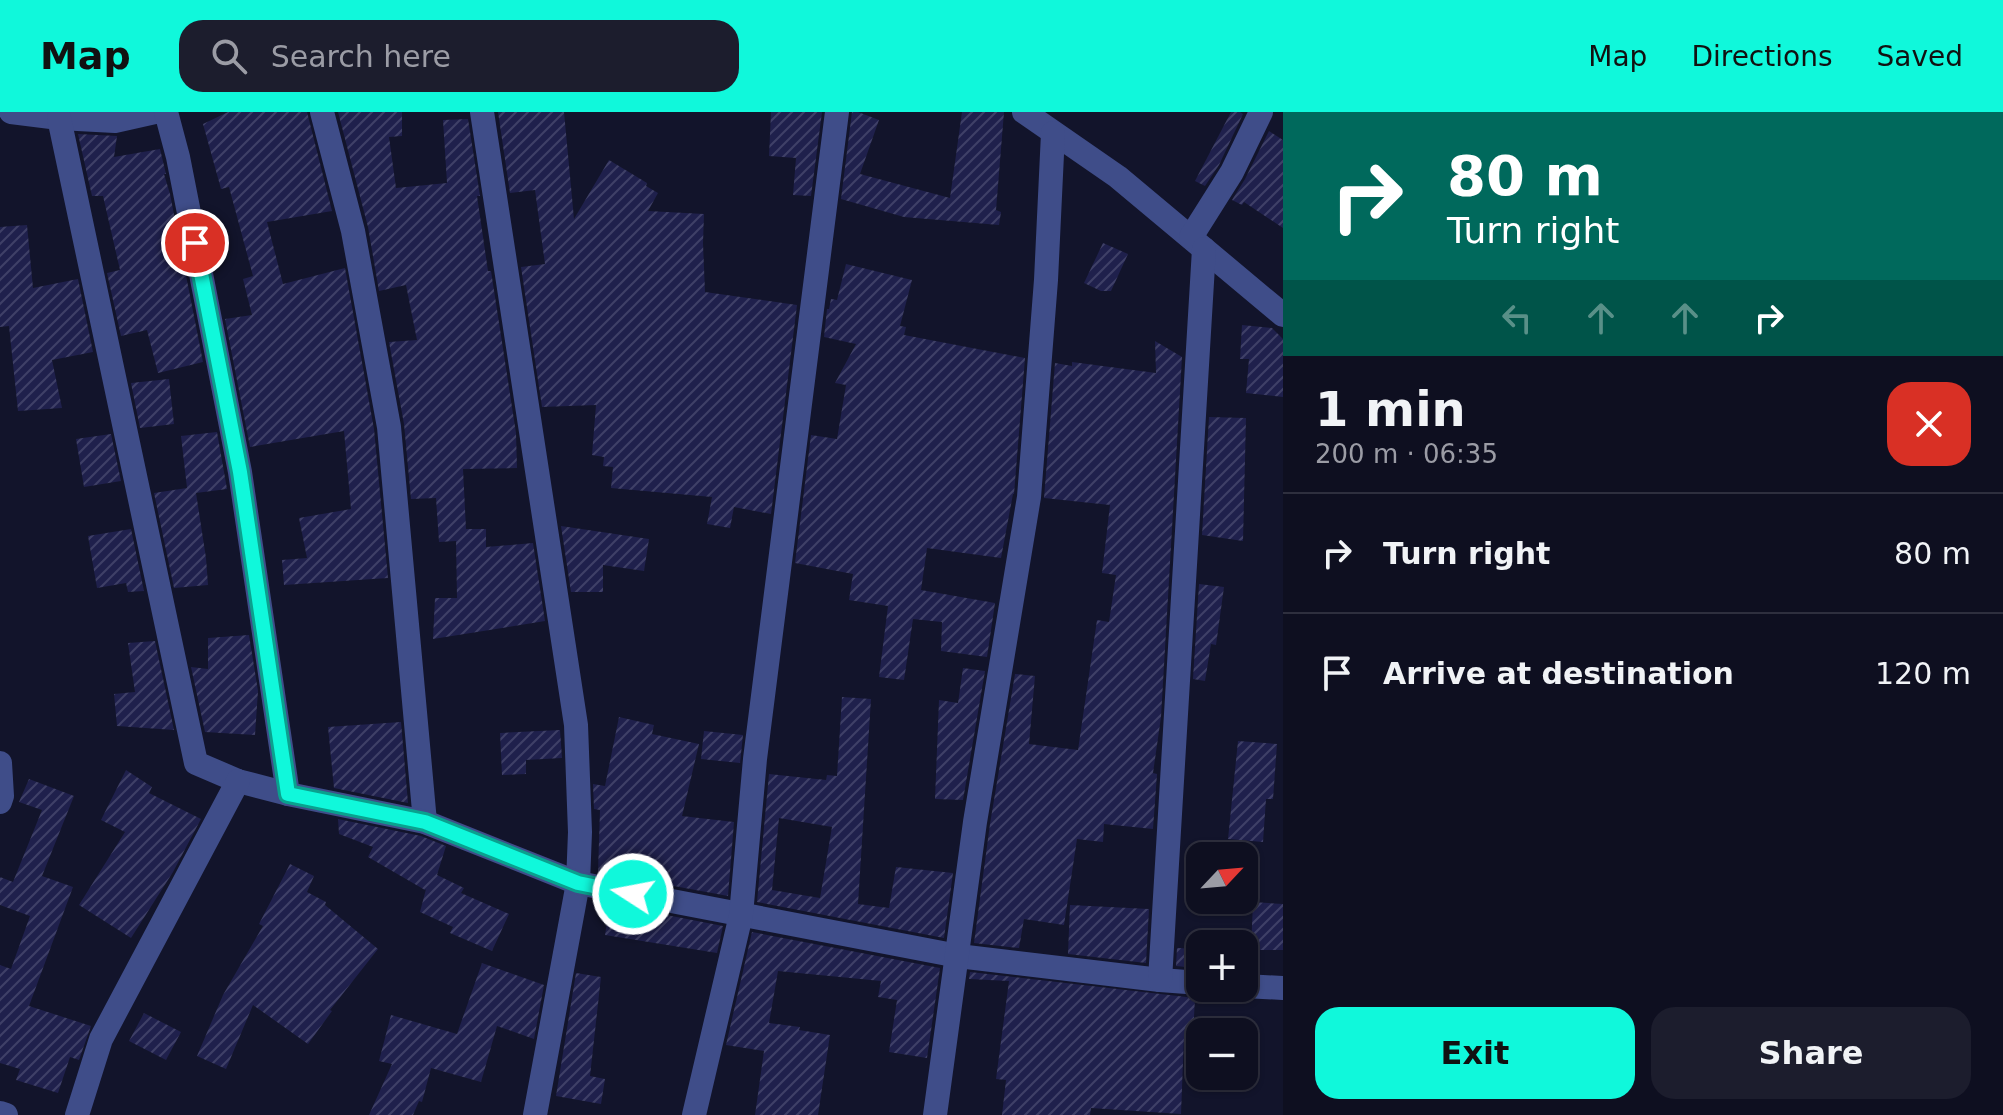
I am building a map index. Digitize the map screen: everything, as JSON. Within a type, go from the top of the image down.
[{"type":"street","points":[[11,112],[115,121],[155,112]]},
{"type":"street","points":[[166,112],[178,157],[240,472],[288,794]]},
{"type":"street","points":[[322,112],[353,231],[389,427],[425,822]]},
{"type":"street","points":[[482,112],[576,725],[580,832],[578,883],[535,1115]]},
{"type":"street","points":[[694,1115],[741,915],[755,759],[837,112]]},
{"type":"street","points":[[1024,112],[1118,177],[1283,315]]},
{"type":"street","points":[[1160,980],[1198,243],[1261,112]]},
{"type":"street","points":[[59,118],[196,763],[238,781],[288,794],[425,822],[578,883],[958,956],[1186,982]]},
{"type":"street","points":[[935,1115],[975,822],[1029,497],[1046,280],[1053,133]]},
{"type":"street","points":[[0,763],[0,802]]},
{"type":"street","points":[[77,1115],[101,1039],[238,781]]},
{"type":"street","points":[[1258,987],[1283,988]]},
{"type":"building","points":[[228,112],[307,112],[332,211],[267,222],[283,284],[345,268],[374,429],[388,578],[284,585],[282,560],[307,558],[299,518],[351,509],[344,431],[250,447],[225,319],[252,315],[243,279],[253,276],[229,187],[221,189],[203,124]]},
{"type":"building","points":[[338,112],[402,112],[402,136],[389,137],[396,188],[447,183],[443,120],[468,119],[488,271],[491,271],[516,433],[517,468],[463,469],[466,529],[486,529],[486,547],[533,543],[545,621],[433,639],[435,598],[457,598],[456,541],[439,542],[436,498],[411,499],[404,424],[389,342],[417,340],[406,285],[379,291],[368,227]]},
{"type":"building","points":[[498,112],[564,112],[574,219],[609,160],[658,193],[648,211],[704,214],[705,292],[797,305],[771,514],[734,507],[730,528],[707,524],[712,497],[611,488],[613,467],[603,466],[604,457],[592,455],[596,405],[542,407],[521,267],[545,264],[535,190],[510,193]]},
{"type":"building","points":[[771,112],[822,112],[811,196],[793,195],[796,158],[769,156]]},
{"type":"building","points":[[852,112],[879,120],[860,174],[950,198],[962,112],[1004,112],[996,210],[1001,212],[999,225],[904,217],[841,199]]},
{"type":"building","points":[[1231,112],[1243,114],[1219,165],[1205,186],[1195,181]]},
{"type":"building","points":[[1269,131],[1283,140],[1283,228],[1244,202],[1242,205],[1232,200]]},
{"type":"building","points":[[78,134],[117,136],[114,157],[160,149],[203,362],[158,373],[147,330],[121,336],[107,273],[120,270],[103,196],[92,196]]},
{"type":"building","points":[[27,225],[33,288],[78,279],[93,352],[52,360],[62,408],[18,411],[9,326],[0,327],[0,227]]},
{"type":"building","points":[[1103,243],[1128,254],[1111,291],[1101,291],[1084,283]]},
{"type":"building","points":[[846,264],[912,280],[900,326],[906,327],[904,335],[1025,358],[1014,494],[1001,558],[927,548],[921,590],[995,603],[987,657],[941,651],[942,622],[913,619],[904,680],[879,677],[888,606],[849,600],[853,574],[795,563],[811,435],[837,439],[846,385],[835,383],[856,344],[824,337],[827,309],[831,299],[837,300]]},
{"type":"building","points":[[1242,325],[1272,328],[1283,339],[1283,397],[1246,393],[1249,359],[1240,359]]},
{"type":"building","points":[[1155,341],[1182,357],[1161,717],[1153,773],[1157,774],[1153,829],[1104,824],[1103,842],[1077,839],[1064,925],[1024,919],[1019,948],[974,943],[1015,674],[1035,676],[1029,744],[1078,750],[1097,620],[1109,622],[1116,575],[1102,573],[1110,505],[1044,498],[1055,363],[1072,366],[1072,362],[1156,373]]},
{"type":"building","points":[[169,379],[174,424],[140,428],[131,383]]},
{"type":"building","points":[[1209,417],[1246,418],[1243,541],[1202,535]]},
{"type":"building","points":[[217,432],[227,489],[196,493],[208,585],[174,588],[154,493],[187,488],[181,436]]},
{"type":"building","points":[[111,434],[121,481],[84,487],[76,439]]},
{"type":"building","points":[[561,526],[649,539],[644,571],[603,565],[603,592],[571,592]]},
{"type":"building","points":[[131,529],[144,591],[128,592],[126,583],[97,588],[88,536]]},
{"type":"building","points":[[1199,584],[1224,587],[1216,645],[1211,644],[1205,681],[1193,679]]},
{"type":"building","points":[[249,635],[258,691],[255,735],[205,732],[191,667],[208,669],[208,638]]},
{"type":"building","points":[[155,641],[174,730],[117,726],[114,694],[135,692],[128,643]]},
{"type":"building","points":[[963,668],[985,671],[963,800],[935,799],[939,700],[958,703]]},
{"type":"building","points":[[842,697],[871,699],[858,904],[889,908],[896,867],[953,873],[944,938],[757,902],[769,774],[826,780],[827,775],[837,776]],"holes":[[[779,818],[832,827],[820,898],[772,890]]]},
{"type":"building","points":[[619,717],[654,725],[652,734],[699,744],[682,816],[734,822],[728,896],[598,872],[600,810],[594,809],[593,784],[605,786]]},
{"type":"building","points":[[401,722],[408,803],[334,788],[328,727]]},
{"type":"building","points":[[560,730],[562,758],[526,760],[526,774],[502,775],[500,733]]},
{"type":"building","points":[[704,731],[743,735],[740,763],[701,759]]},
{"type":"building","points":[[1238,741],[1277,744],[1273,799],[1266,799],[1263,842],[1228,839]]},
{"type":"building","points":[[126,770],[152,787],[149,793],[201,819],[173,872],[131,938],[79,905],[125,832],[101,820]]},
{"type":"building","points":[[29,779],[74,796],[42,876],[73,887],[29,1006],[91,1026],[79,1060],[70,1057],[58,1093],[16,1080],[20,1069],[0,1063],[0,965],[11,969],[30,916],[0,905],[0,877],[13,882],[42,810],[19,802]]},
{"type":"building","points":[[338,819],[421,836],[446,846],[437,875],[464,888],[461,893],[509,914],[492,951],[450,933],[453,927],[420,912],[426,889],[368,857],[373,847],[339,834]]},
{"type":"building","points":[[290,864],[314,876],[307,892],[326,902],[325,905],[378,949],[330,1010],[308,1044],[253,1005],[226,1069],[197,1056],[223,995],[263,926],[259,924]]},
{"type":"building","points":[[1258,902],[1283,904],[1283,950],[1258,950],[1258,930],[1252,930],[1252,914],[1258,914]]},
{"type":"building","points":[[610,904],[723,926],[717,953],[605,935]]},
{"type":"building","points":[[1070,905],[1149,909],[1146,963],[1068,954]]},
{"type":"building","points":[[752,932],[940,968],[927,1058],[889,1052],[897,1000],[878,997],[881,981],[778,971],[769,1023],[830,1035],[818,1115],[755,1115],[764,1051],[726,1045]]},
{"type":"building","points":[[1177,948],[1186,948],[1186,967],[1176,966]]},
{"type":"building","points":[[482,963],[544,985],[534,1039],[497,1026],[481,1082],[431,1068],[422,1102],[419,1101],[413,1115],[369,1115],[392,1064],[379,1061],[391,1015],[457,1034]]},
{"type":"building","points":[[970,972],[1186,997],[1186,1002],[1195,1002],[1194,1018],[1186,1018],[1181,1114],[1091,1108],[1090,1115],[1002,1115],[1006,1080],[996,1079],[1009,981],[969,979]]},
{"type":"building","points":[[576,973],[601,977],[590,1076],[605,1079],[601,1104],[556,1096]]},
{"type":"building","points":[[144,1013],[181,1032],[166,1060],[129,1041]]},
{"type":"route","points":[[195,243],[240,472],[288,794],[425,822],[578,883],[633,894]]}]
